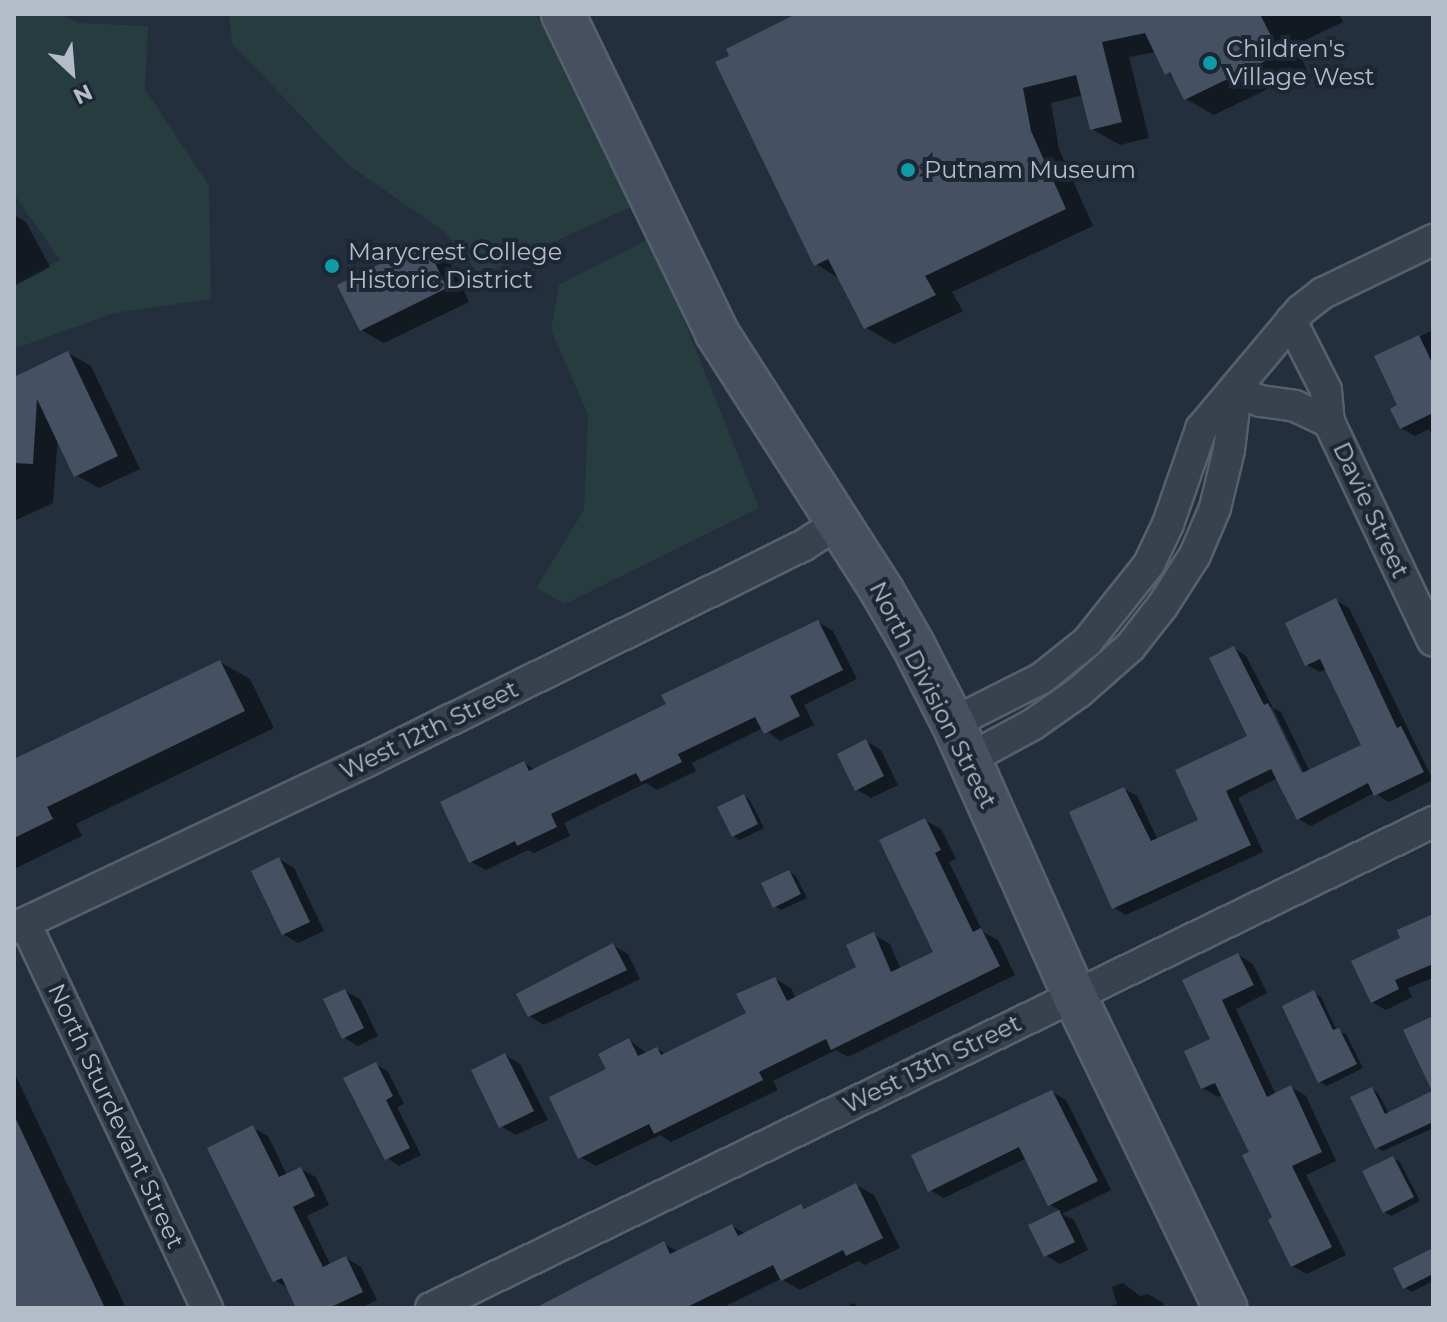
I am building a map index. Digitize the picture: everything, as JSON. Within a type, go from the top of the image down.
[{"type":"main road","name":"North Division Street","points":[[563,14],[717,333],[882,591],[961,741],[1074,995],[1225,1308]]},
{"type":"street","points":[[961,741],[1087,642],[1149,564],[1168,524],[1201,429],[1236,392],[1263,351],[1291,321],[1323,293],[1433,240]]},
{"type":"street","name":"Davie Street","points":[[1291,321],[1326,390],[1329,422],[1433,641]]},
{"type":"street","name":"Davie Street","points":[[1236,392],[1261,401],[1295,406],[1329,422]]},
{"type":"street","name":"West 12th Street","points":[[19,926],[375,757],[804,545],[838,523]]},
{"type":"street","name":"West 13th Street","points":[[431,1308],[1433,822]]},
{"type":"street","name":"North Sturdevant Street","points":[[19,926],[207,1308]]},
{"type":"green space","points":[[14,14],[58,14],[79,23],[148,26],[145,89],[209,186],[211,299],[114,313],[14,349],[14,283],[60,260],[14,194]]},
{"type":"green space","points":[[229,14],[536,14],[631,207],[480,275],[444,231],[347,164],[232,43]]},
{"type":"green space","points":[[651,238],[759,508],[565,604],[536,588],[584,510],[588,414],[551,330],[559,285]]},
{"type":"building","name":"Putnam Museum","points":[[796,14],[1260,14],[1280,54],[1184,100],[1170,72],[1165,75],[1145,33],[1102,42],[1122,122],[1090,130],[1076,75],[1023,88],[1031,131],[1066,209],[925,276],[936,295],[864,329],[828,259],[814,266],[715,62],[729,56],[726,49]]},
{"type":"building","points":[[425,242],[447,288],[360,331],[337,285]]},
{"type":"building","points":[[1419,335],[1433,365],[1433,413],[1400,429],[1390,409],[1397,405],[1374,356]]},
{"type":"building","points":[[68,351],[118,456],[74,477],[37,399],[33,464],[14,463],[14,377]]},
{"type":"building","points":[[1336,598],[1397,728],[1401,726],[1424,772],[1374,796],[1368,783],[1297,820],[1271,769],[1226,791],[1251,845],[1112,909],[1069,812],[1124,787],[1151,841],[1198,820],[1175,770],[1247,736],[1209,658],[1234,646],[1264,705],[1268,703],[1302,773],[1361,745],[1320,659],[1305,666],[1285,623]]},
{"type":"building","points":[[818,620],[843,670],[790,696],[800,716],[764,734],[755,717],[678,754],[682,762],[641,782],[636,773],[551,814],[557,827],[517,846],[515,841],[469,863],[440,802],[524,761],[529,771],[666,704],[661,695]]},
{"type":"building","points":[[220,660],[245,711],[47,807],[53,819],[14,838],[14,759]]},
{"type":"building","points":[[866,739],[884,776],[855,791],[837,754]]},
{"type":"building","points":[[744,794],[758,824],[732,837],[717,807]]},
{"type":"building","points":[[925,818],[941,850],[935,853],[973,932],[981,928],[1000,966],[831,1050],[826,1039],[759,1072],[763,1080],[654,1134],[649,1124],[578,1159],[549,1097],[606,1069],[598,1054],[629,1038],[638,1056],[657,1047],[661,1055],[746,1013],[736,994],[775,977],[787,1001],[856,967],[846,945],[874,932],[891,972],[933,952],[879,840]]},
{"type":"building","points":[[279,857],[310,922],[282,935],[251,871]]},
{"type":"building","points":[[789,870],[801,894],[773,908],[761,883]]},
{"type":"building","points":[[1433,914],[1433,964],[1395,980],[1399,989],[1371,1003],[1351,961],[1400,938],[1397,930]]},
{"type":"building","points":[[613,943],[627,970],[528,1017],[516,994]]},
{"type":"building","points":[[1238,953],[1254,985],[1222,1000],[1267,1097],[1291,1085],[1322,1152],[1292,1166],[1332,1247],[1291,1267],[1268,1220],[1272,1217],[1242,1155],[1249,1152],[1215,1083],[1201,1089],[1184,1051],[1210,1039],[1182,980]]},
{"type":"building","points":[[345,989],[364,1028],[342,1039],[323,999]]},
{"type":"building","points":[[1314,990],[1333,1030],[1339,1028],[1357,1064],[1318,1083],[1282,1006]]},
{"type":"building","points":[[1433,1016],[1433,1122],[1375,1149],[1350,1097],[1372,1087],[1385,1114],[1432,1091],[1403,1030]]},
{"type":"building","points":[[505,1053],[534,1111],[499,1128],[471,1070]]},
{"type":"building","points":[[376,1062],[393,1096],[386,1100],[410,1148],[385,1160],[343,1078]]},
{"type":"building","points":[[1052,1090],[1098,1181],[1048,1206],[1019,1147],[928,1192],[911,1155]]},
{"type":"building","points":[[14,1115],[105,1308],[14,1308]]},
{"type":"building","points":[[253,1125],[279,1177],[301,1167],[315,1196],[293,1207],[323,1267],[346,1256],[363,1292],[329,1308],[296,1308],[282,1278],[273,1282],[207,1148]]},
{"type":"building","points":[[1393,1156],[1414,1197],[1383,1213],[1362,1171]]},
{"type":"building","points":[[856,1183],[883,1238],[846,1256],[843,1250],[781,1281],[773,1265],[685,1308],[535,1308],[664,1241],[670,1254],[732,1224],[738,1236],[801,1204],[804,1209]]},
{"type":"building","points":[[1059,1210],[1075,1242],[1044,1257],[1028,1225]]},
{"type":"building","points":[[1433,1248],[1433,1274],[1403,1289],[1393,1268]]},
{"type":"place","name":"Children's Village West","points":[[1210,63]]},
{"type":"place","name":"Putnam Museum","points":[[908,170]]},
{"type":"place","name":"Marycrest College Historic District","points":[[332,266]]}]
